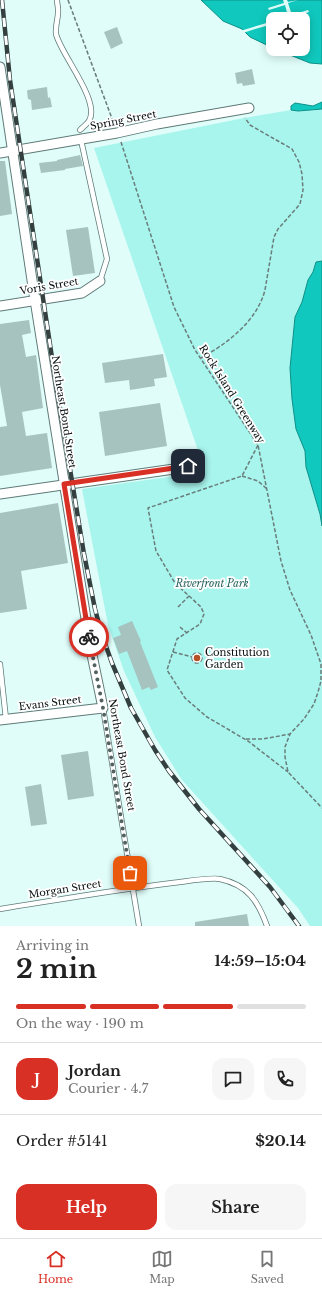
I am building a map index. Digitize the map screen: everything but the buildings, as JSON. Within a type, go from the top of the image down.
[{"type":"street","name":"Northeast Bond Street","points":[[0,67],[64,484],[91,650],[103,708]]},
{"type":"street","name":"Spring Street","points":[[0,153],[81,140],[157,124],[250,108]]},
{"type":"street","name":"Voris Street","points":[[0,306],[82,293],[100,281]]},
{"type":"street","points":[[0,494],[188,466]]},
{"type":"street","name":"Evans Street","points":[[3,720],[103,708]]},
{"type":"lane","points":[[57,0],[59,10],[56,21],[56,33],[60,45],[84,87],[89,102],[91,116],[89,122],[80,130]]},
{"type":"lane","points":[[81,140],[107,260],[100,281]]},
{"type":"lane","points":[[0,664],[3,720]]},
{"type":"lane","name":"Northeast Bond Street","points":[[103,708],[139,926]]},
{"type":"lane","name":"Morgan Street","points":[[0,909],[132,888],[194,880],[220,879],[239,886],[254,898],[262,912],[267,926]]},
{"type":"path","name":"Rock Island Greenway","points":[[68,0],[117,133],[174,307],[195,350],[258,445],[268,489],[281,561],[290,590],[311,634],[321,664],[321,681],[314,704],[304,719],[290,734],[285,747],[288,772]]},
{"type":"path","points":[[200,358],[216,349],[232,336],[258,310],[265,290],[274,237],[300,204],[303,190],[302,174],[299,162],[292,149],[250,125],[240,110]]},
{"type":"path","points":[[242,476],[258,445]]},
{"type":"path","points":[[268,489],[258,481],[242,476],[148,508],[156,550],[175,583],[201,607],[204,614],[200,624],[178,639],[167,670],[185,698],[207,717],[244,739],[288,772],[322,808]]},
{"type":"path","points":[[178,607],[189,596]]},
{"type":"path","points":[[180,626],[187,633]]},
{"type":"path","points":[[173,652],[192,657],[192,660],[196,663],[200,663],[202,660],[201,655],[198,653],[195,653],[192,657]]},
{"type":"path","points":[[244,739],[263,739],[290,734]]},
{"type":"green space","name":"Riverfront Park","points":[[322,109],[322,261],[316,262],[295,317],[290,368],[296,429],[305,451],[306,467],[320,514],[322,526],[322,926],[310,926],[298,908],[182,780],[155,737],[124,671],[108,625],[82,489],[204,472],[201,459],[94,148],[244,118],[291,110],[298,111]]},
{"type":"water","points":[[201,0],[322,0],[322,64],[310,63],[292,56],[310,56],[310,12],[266,12],[266,45],[250,37],[242,29],[223,21]]},
{"type":"water","points":[[322,102],[322,109],[298,111],[291,110],[291,106],[295,103],[313,106]]},
{"type":"water","points":[[322,261],[322,526],[320,514],[306,467],[305,451],[296,429],[290,368],[295,317],[316,262]]},
{"type":"pier","points":[[283,0],[287,0],[288,2],[298,0],[288,3],[291,12],[287,12],[285,5],[269,10],[268,8],[284,3]]},
{"type":"pier","points":[[266,23],[266,26],[243,33],[240,31]]},
{"type":"railway","points":[[2,0],[10,80],[56,384],[84,554],[102,635],[131,708],[169,771],[199,809],[270,887],[299,926]]},
{"type":"way so far","points":[[89,637],[103,708],[130,873]]},
{"type":"place","name":"Constitution Garden","points":[[197,658]]},
{"type":"route","points":[[89,637],[64,484],[188,466]]}]
